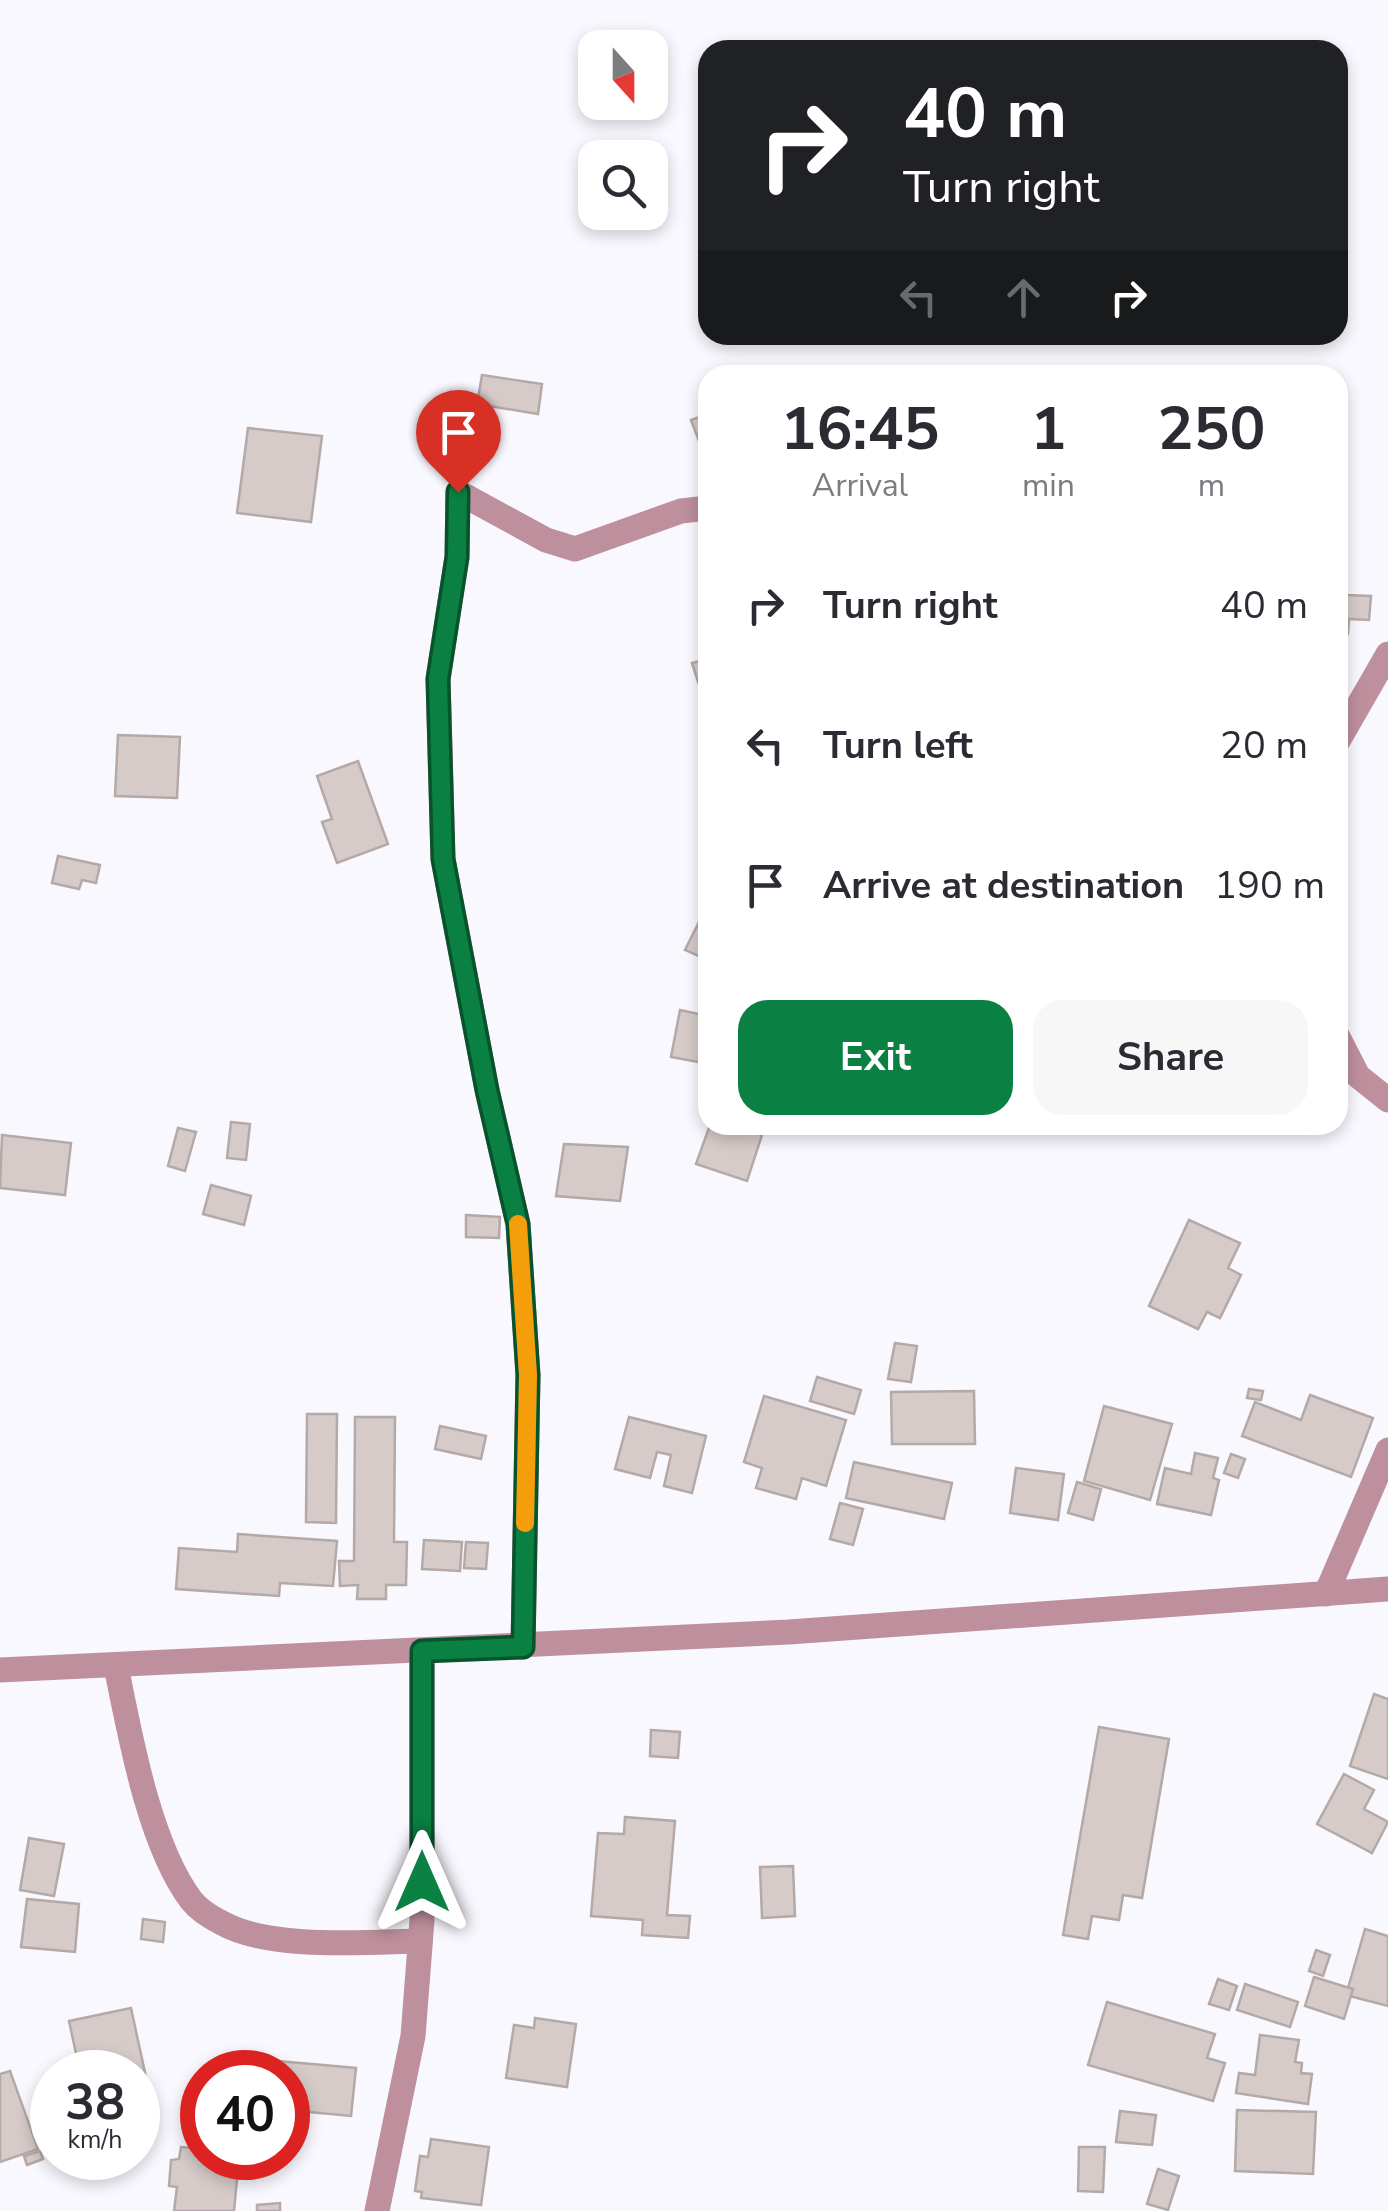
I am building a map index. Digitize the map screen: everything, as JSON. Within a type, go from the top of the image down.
[{"type":"street","points":[[523,1647],[528,1375],[518,1224],[487,1090],[443,859],[438,679],[457,557],[458,492],[546,540],[575,549],[681,511],[698,509]]},
{"type":"street","points":[[1348,723],[1388,654]]},
{"type":"street","points":[[1348,1057],[1358,1076],[1388,1100]]},
{"type":"street","points":[[1326,1594],[1388,1450]]},
{"type":"street","points":[[0,1670],[809,1631],[1388,1589]]},
{"type":"street","points":[[377,2211],[414,2036],[420,1940],[422,1651]]},
{"type":"street","points":[[116,1666],[135,1762],[169,1862],[193,1903],[224,1925],[270,1937],[329,1942],[420,1940]]},
{"type":"building","points":[[482,375],[542,384],[538,414],[477,404]]},
{"type":"building","points":[[698,418],[698,438],[691,420]]},
{"type":"building","points":[[248,428],[322,436],[311,522],[237,513]]},
{"type":"building","points":[[1348,595],[1371,596],[1369,620],[1349,619],[1348,634]]},
{"type":"building","points":[[118,735],[180,737],[177,798],[115,796]]},
{"type":"building","points":[[358,761],[388,844],[337,863],[322,822],[332,819],[317,776]]},
{"type":"building","points":[[58,856],[100,865],[96,883],[82,880],[79,889],[52,883]]},
{"type":"building","points":[[698,924],[698,956],[685,950]]},
{"type":"building","points":[[680,1010],[698,1014],[698,1062],[671,1057]]},
{"type":"building","points":[[231,1122],[250,1124],[246,1160],[227,1158]]},
{"type":"building","points":[[178,1128],[196,1132],[185,1171],[168,1166]]},
{"type":"building","points":[[2,1135],[71,1143],[65,1195],[0,1188]]},
{"type":"building","points":[[706,1135],[762,1135],[747,1181],[696,1164]]},
{"type":"building","points":[[564,1144],[628,1147],[620,1201],[556,1196]]},
{"type":"building","points":[[211,1185],[251,1196],[244,1225],[203,1214]]},
{"type":"building","points":[[466,1215],[500,1217],[499,1238],[466,1237]]},
{"type":"building","points":[[1189,1220],[1240,1243],[1228,1268],[1241,1275],[1220,1318],[1207,1312],[1198,1329],[1149,1306]]},
{"type":"building","points":[[895,1343],[917,1346],[911,1382],[888,1379]]},
{"type":"building","points":[[817,1377],[861,1390],[854,1414],[810,1401]]},
{"type":"building","points":[[1249,1389],[1263,1391],[1261,1400],[1247,1398]]},
{"type":"building","points":[[974,1391],[975,1444],[892,1444],[891,1392]]},
{"type":"building","points":[[1310,1395],[1373,1418],[1351,1477],[1242,1436],[1255,1402],[1301,1420]]},
{"type":"building","points":[[764,1396],[846,1420],[826,1486],[802,1478],[796,1499],[756,1488],[762,1468],[744,1462]]},
{"type":"building","points":[[1104,1406],[1172,1424],[1150,1500],[1084,1481]]},
{"type":"building","points":[[307,1414],[337,1414],[336,1523],[306,1522]]},
{"type":"building","points":[[355,1417],[395,1417],[394,1542],[407,1542],[406,1585],[386,1585],[386,1599],[357,1599],[358,1585],[340,1586],[339,1561],[354,1561]]},
{"type":"building","points":[[629,1417],[706,1436],[692,1493],[664,1486],[671,1455],[657,1452],[650,1478],[615,1469]]},
{"type":"building","points":[[440,1426],[486,1436],[481,1459],[435,1449]]},
{"type":"building","points":[[1195,1453],[1218,1458],[1213,1478],[1219,1480],[1211,1515],[1157,1504],[1165,1468],[1191,1474]]},
{"type":"building","points":[[1231,1454],[1245,1459],[1238,1478],[1224,1473]]},
{"type":"building","points":[[854,1462],[952,1483],[944,1519],[846,1498]]},
{"type":"building","points":[[1016,1468],[1064,1474],[1058,1520],[1010,1513]]},
{"type":"building","points":[[1077,1482],[1101,1489],[1093,1520],[1068,1513]]},
{"type":"building","points":[[840,1503],[863,1509],[853,1545],[830,1539]]},
{"type":"building","points":[[238,1534],[337,1541],[333,1586],[280,1583],[279,1596],[176,1589],[179,1548],[237,1552]]},
{"type":"building","points":[[424,1540],[462,1542],[460,1571],[422,1569]]},
{"type":"building","points":[[466,1542],[488,1543],[486,1569],[464,1568]]},
{"type":"building","points":[[1374,1694],[1388,1699],[1388,1779],[1350,1766]]},
{"type":"building","points":[[1099,1727],[1169,1739],[1142,1898],[1123,1895],[1119,1920],[1092,1916],[1088,1939],[1063,1935]]},
{"type":"building","points":[[651,1730],[680,1732],[678,1758],[650,1756]]},
{"type":"building","points":[[1344,1774],[1374,1790],[1364,1809],[1388,1822],[1372,1853],[1317,1824]]},
{"type":"building","points":[[625,1817],[675,1821],[667,1915],[690,1916],[688,1938],[642,1935],[643,1920],[591,1916],[598,1833],[624,1834]]},
{"type":"building","points":[[29,1838],[64,1844],[54,1896],[20,1890]]},
{"type":"building","points":[[793,1866],[795,1916],[762,1918],[760,1867]]},
{"type":"building","points":[[27,1899],[79,1904],[75,1952],[21,1947]]},
{"type":"building","points":[[143,1919],[165,1922],[163,1942],[141,1939]]},
{"type":"building","points":[[1365,1929],[1388,1936],[1388,2006],[1346,1995]]},
{"type":"building","points":[[1316,1950],[1330,1955],[1323,1976],[1309,1971]]},
{"type":"building","points":[[1314,1977],[1353,1989],[1344,2019],[1305,2006]]},
{"type":"building","points":[[1218,1979],[1237,1986],[1229,2010],[1209,2004]]},
{"type":"building","points":[[1245,1984],[1298,2002],[1290,2027],[1237,2010]]},
{"type":"building","points":[[1107,2002],[1215,2034],[1207,2058],[1225,2063],[1213,2101],[1088,2065]]},
{"type":"building","points":[[131,2008],[140,2050],[75,2050],[69,2021]]},
{"type":"building","points":[[535,2018],[576,2024],[567,2087],[506,2078],[514,2025],[534,2028]]},
{"type":"building","points":[[1260,2035],[1299,2040],[1295,2062],[1302,2063],[1301,2073],[1312,2074],[1308,2104],[1236,2093],[1239,2073],[1255,2075]]},
{"type":"building","points":[[310,2064],[356,2068],[351,2116],[310,2112]]},
{"type":"building","points":[[10,2071],[30,2127],[30,2152],[0,2162],[0,2074]]},
{"type":"building","points":[[1237,2110],[1316,2112],[1313,2174],[1235,2171]]},
{"type":"building","points":[[1120,2111],[1156,2115],[1152,2145],[1116,2142]]},
{"type":"building","points":[[431,2139],[489,2147],[481,2205],[421,2198],[422,2192],[415,2191],[420,2156],[428,2157]]},
{"type":"building","points":[[1079,2147],[1105,2147],[1103,2192],[1078,2191]]},
{"type":"building","points":[[180,2153],[180,2180],[237,2180],[234,2211],[174,2211],[177,2187],[169,2186],[171,2160],[179,2159]]},
{"type":"building","points":[[1158,2169],[1179,2176],[1168,2210],[1147,2204]]},
{"type":"building","points":[[280,2203],[280,2211],[257,2211],[257,2205]]},
{"type":"slow traffic","points":[[518,1224],[528,1375],[525,1523]]},
{"type":"route","points":[[422,1882],[422,1651],[523,1647],[528,1375],[518,1224],[487,1090],[443,859],[438,679],[457,557],[458,492]]}]
